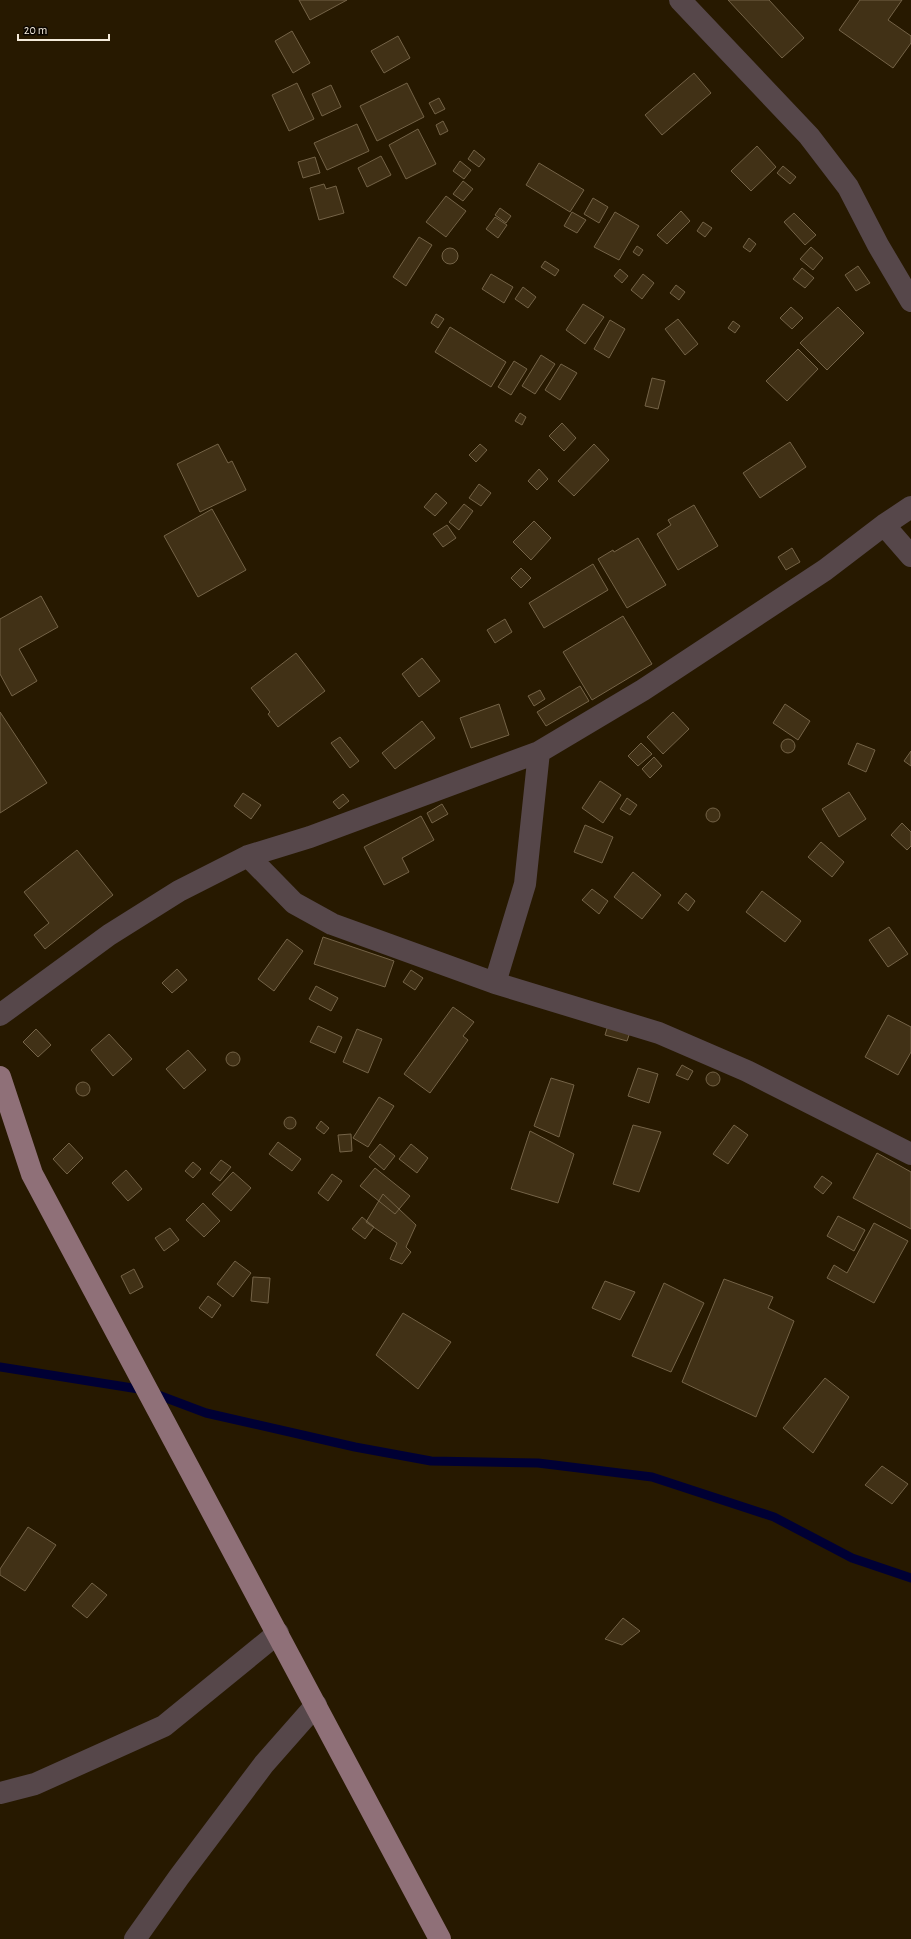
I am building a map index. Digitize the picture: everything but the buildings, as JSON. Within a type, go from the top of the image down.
[{"type":"main road","points":[[0,1077],[32,1174],[105,1308],[155,1406],[199,1484],[440,1939]]},
{"type":"street","points":[[680,0],[809,136],[848,187],[878,245],[911,301]]},
{"type":"street","points":[[0,1014],[109,935],[172,895],[248,856],[310,837],[539,752],[643,690],[825,570],[884,525],[911,507]]},
{"type":"street","points":[[884,525],[911,556]]},
{"type":"street","points":[[495,983],[526,884],[539,752]]},
{"type":"street","points":[[248,856],[294,903],[332,924],[495,983],[659,1033],[747,1071],[911,1154]]},
{"type":"street","points":[[0,1793],[35,1784],[164,1726],[278,1633]]},
{"type":"street","points":[[135,1939],[179,1877],[264,1764],[316,1705]]},
{"type":"waterway","points":[[0,1367],[145,1390],[206,1413],[355,1447],[431,1461],[538,1463],[652,1477],[774,1517],[852,1558],[911,1578]]}]
